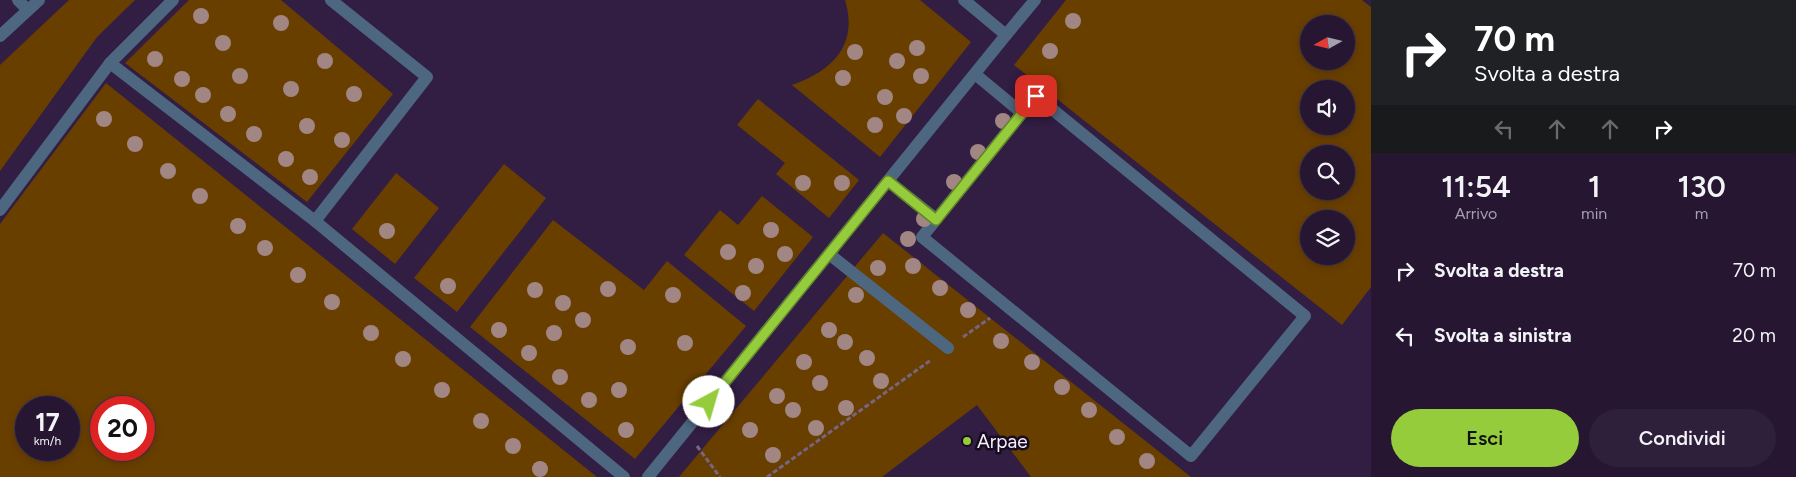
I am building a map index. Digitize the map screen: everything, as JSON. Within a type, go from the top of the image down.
[{"type":"street","points":[[18,0],[28,10]]},
{"type":"street","points":[[0,36],[39,0]]},
{"type":"street","points":[[0,210],[110,63],[173,0]]},
{"type":"street","points":[[315,222],[427,77],[330,0]]},
{"type":"street","points":[[964,0],[1006,35]]},
{"type":"street","points":[[648,477],[1034,0]]},
{"type":"street","points":[[110,63],[315,222],[624,477]]},
{"type":"street","points":[[975,74],[1022,113]]},
{"type":"street","points":[[1036,96],[1305,316],[1191,456],[922,236],[1022,113],[1036,96]]},
{"type":"street","points":[[888,181],[936,220]]},
{"type":"street","points":[[829,254],[948,348]]},
{"type":"path","points":[[767,477],[1007,306]]},
{"type":"path","points":[[685,431],[720,477]]},
{"type":"shaded area","points":[[69,0],[135,0],[97,37],[0,171],[0,65]]},
{"type":"shaded area","points":[[189,0],[281,0],[393,94],[307,202],[125,63]]},
{"type":"shaded area","points":[[845,0],[920,0],[971,42],[880,157],[792,85],[819,72],[839,54],[845,43],[848,30]]},
{"type":"shaded area","points":[[1066,0],[1362,0],[1371,7],[1371,287],[1342,325],[1014,65]]},
{"type":"shaded area","points":[[106,83],[597,477],[0,477],[0,224]]},
{"type":"shaded area","points":[[758,99],[859,180],[829,218],[776,174],[785,163],[737,125]]},
{"type":"shaded area","points":[[504,164],[546,198],[457,312],[414,278]]},
{"type":"shaded area","points":[[396,173],[439,208],[395,264],[352,229]]},
{"type":"shaded area","points":[[762,196],[813,237],[754,311],[684,255],[720,210],[738,225]]},
{"type":"shaded area","points":[[553,220],[644,290],[667,261],[746,326],[635,459],[470,327]]},
{"type":"shaded area","points":[[883,233],[1191,477],[1031,477],[977,405],[882,477],[679,477]]},
{"type":"place","name":"Arpae","points":[[967,441]]},
{"type":"route","points":[[709,402],[888,181],[936,220],[1036,96]]}]
